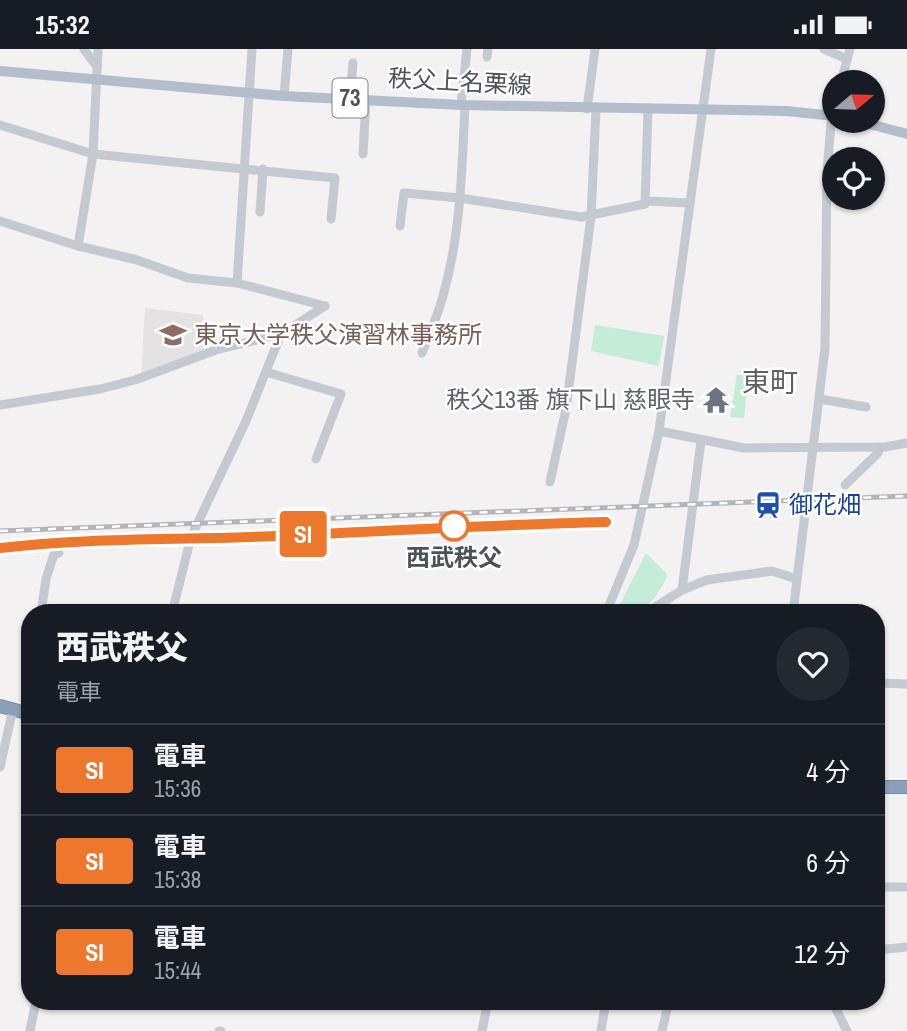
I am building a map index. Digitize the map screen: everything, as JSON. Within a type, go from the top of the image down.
[{"type":"highway","points":[[885,787],[907,787]]},
{"type":"main road","name":"秩父上名栗線","points":[[0,71],[284,96],[591,109],[822,112]]},
{"type":"main road","points":[[886,128],[907,134]]},
{"type":"street","points":[[84,49],[97,67]]},
{"type":"street","points":[[78,246],[93,154],[98,49]]},
{"type":"street","points":[[237,283],[252,49]]},
{"type":"street","points":[[284,96],[288,49]]},
{"type":"street","points":[[422,353],[444,292],[460,198],[467,49]]},
{"type":"street","points":[[550,482],[566,409],[591,217],[591,109],[595,49]]},
{"type":"street","points":[[610,604],[634,545],[659,431],[711,49]]},
{"type":"street","points":[[824,49],[848,54]]},
{"type":"street","points":[[350,98],[353,63]]},
{"type":"street","points":[[363,154],[366,99]]},
{"type":"street","points":[[400,226],[404,193],[460,198],[581,217],[645,204],[648,108]]},
{"type":"street","points":[[0,125],[93,154],[335,178],[331,219]]},
{"type":"street","points":[[794,604],[827,327],[827,172],[832,133]]},
{"type":"street","points":[[260,212],[263,169]]},
{"type":"street","points":[[645,201],[691,203]]},
{"type":"street","points":[[0,221],[78,246],[137,260],[188,278],[237,283],[325,306],[281,334],[216,350],[135,380],[100,389],[0,405]]},
{"type":"street","points":[[174,604],[191,537],[246,421],[281,334]]},
{"type":"street","points":[[266,372],[341,394],[316,459]]},
{"type":"street","points":[[820,399],[866,407]]},
{"type":"street","points":[[659,431],[744,448],[880,447],[907,443]]},
{"type":"street","points":[[682,590],[701,441]]},
{"type":"street","points":[[845,485],[878,453],[880,447]]},
{"type":"street","points":[[42,604],[46,579],[54,554],[58,553]]},
{"type":"street","points":[[660,604],[682,590],[707,580],[772,571],[797,579]]},
{"type":"street","points":[[885,683],[907,684]]},
{"type":"street","points":[[0,767],[6,708]]},
{"type":"street","points":[[885,887],[907,887]]},
{"type":"street","points":[[885,949],[907,947]]},
{"type":"street","points":[[30,1031],[34,1010]]},
{"type":"street","points":[[481,1031],[486,1010]]},
{"type":"street","points":[[601,1031],[604,1010]]},
{"type":"street","points":[[662,1031],[667,1010]]},
{"type":"street","points":[[836,1010],[847,1031]]},
{"type":"shaded area","name":"東京大学秩父演習林事務所","points":[[145,308],[203,315],[203,355],[141,378]]},
{"type":"green space","points":[[595,325],[664,336],[659,366],[591,351]]},
{"type":"green space","points":[[737,375],[749,375],[744,418],[730,417]]},
{"type":"green space","points":[[646,553],[667,577],[648,604],[620,604]]},
{"type":"railway","points":[[0,531],[907,496]]},
{"type":"railway","points":[[0,548],[84,541],[606,522]]},
{"type":"train","name":"SI","points":[[0,548],[85,541],[606,522]]},
{"type":"place","name":"東京大学秩父演習林事務所","points":[[173,335]]},
{"type":"place","name":"秩父13番 旗下山 慈眼寺","points":[[716,400]]},
{"type":"place","name":"御花畑","points":[[768,505]]},
{"type":"place","name":"西武秩父","points":[[454,526]]},
{"type":"district","name":"東町","points":[[770,382]]}]
